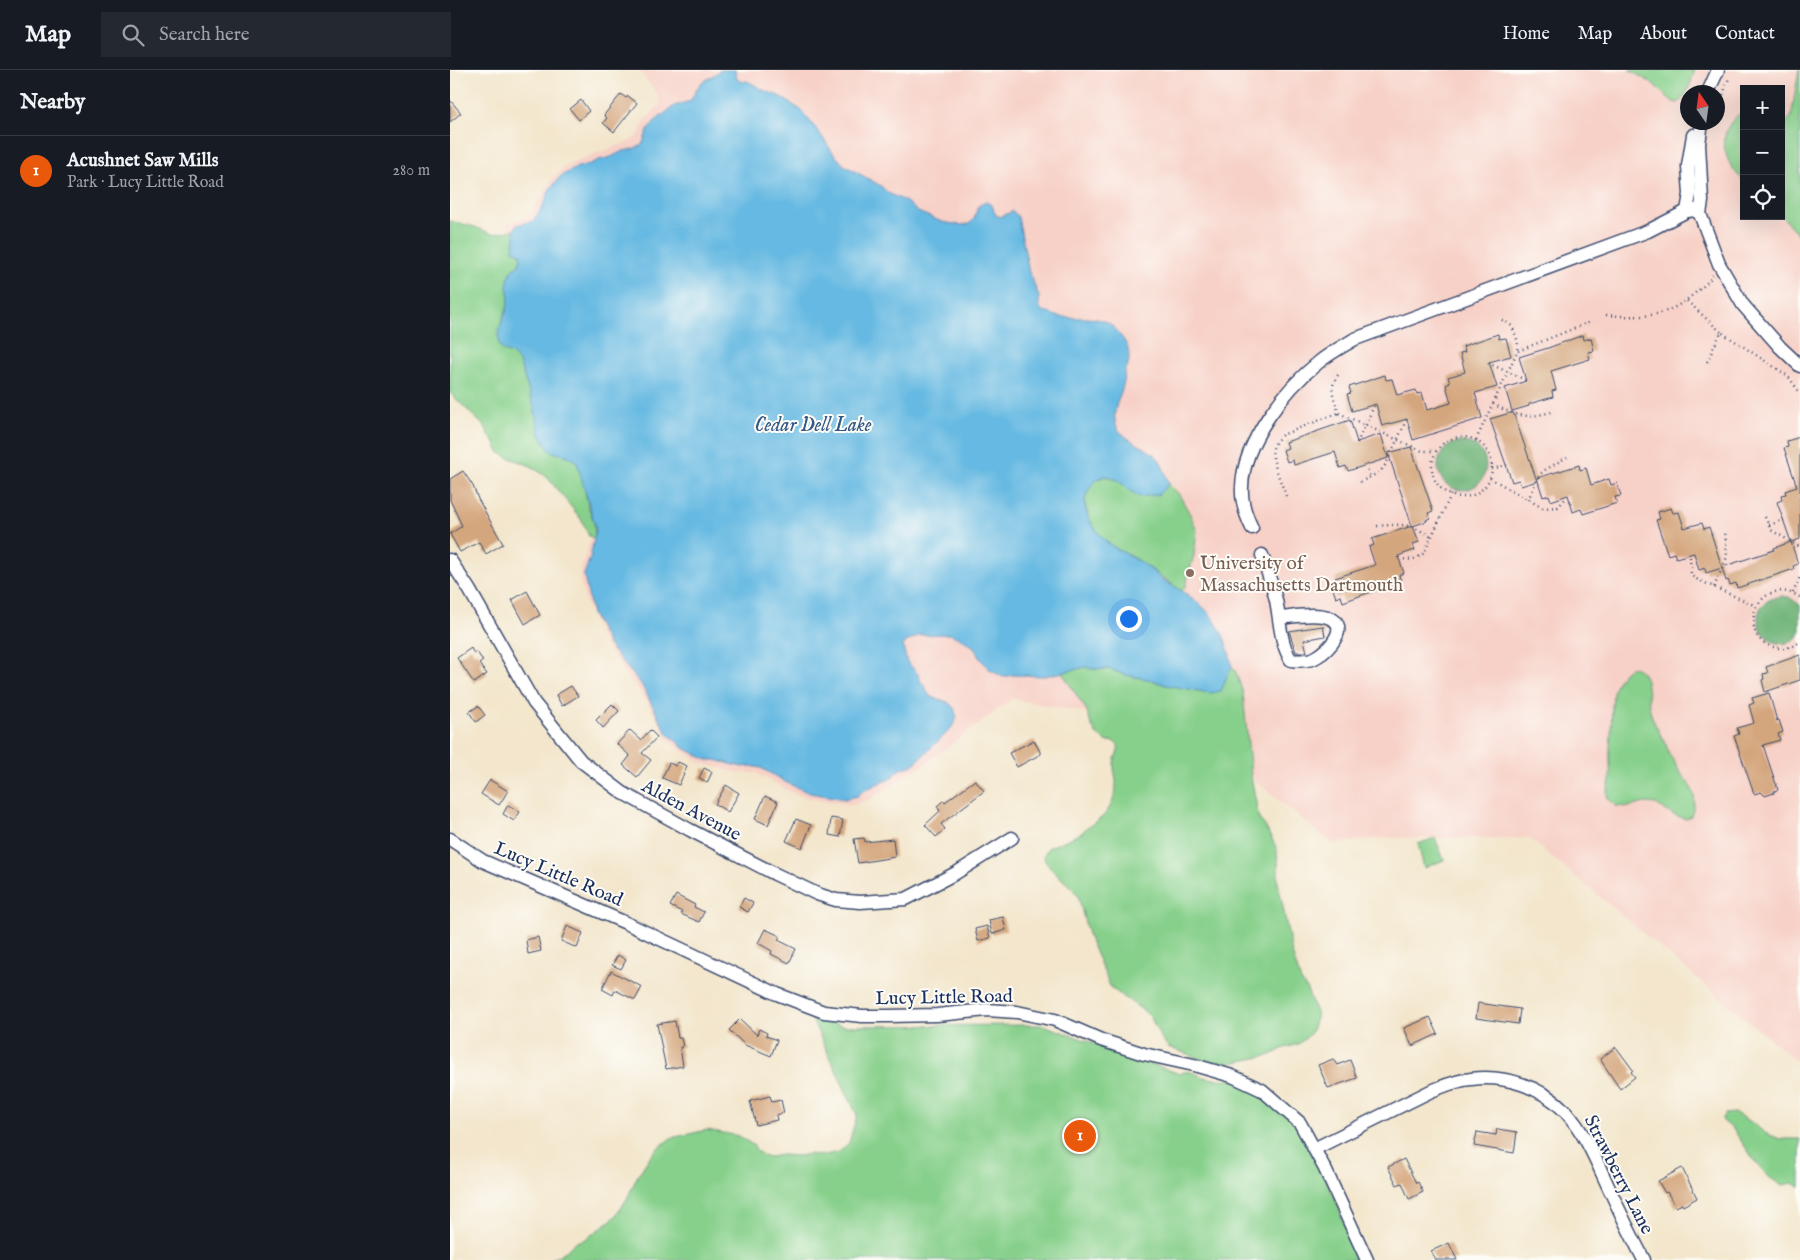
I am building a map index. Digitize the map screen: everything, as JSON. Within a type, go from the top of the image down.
[{"type":"street","points":[[1711,85],[1718,70]]},
{"type":"street","points":[[1687,211],[1690,194],[1688,166],[1695,130]]},
{"type":"street","points":[[1701,130],[1698,144],[1702,201],[1700,214],[1719,264],[1743,305],[1774,341],[1800,366]]},
{"type":"street","points":[[1252,528],[1244,504],[1242,487],[1246,466],[1251,453],[1265,422],[1282,398],[1298,380],[1319,362],[1355,339],[1648,231],[1687,211],[1694,210],[1700,214]]},
{"type":"street","points":[[1262,555],[1269,576],[1286,651],[1291,660],[1298,661],[1318,656],[1336,640],[1339,632],[1337,623],[1331,618],[1320,615],[1279,618]]},
{"type":"street","name":"Alden Avenue","points":[[450,560],[469,589],[534,703],[581,761],[623,793],[775,874],[817,894],[836,900],[860,902],[906,899],[956,873],[1012,838]]},
{"type":"street","name":"Lucy Little Road","points":[[450,839],[483,861],[626,922],[777,994],[824,1012],[862,1016],[937,1015],[987,1010],[1017,1012],[1055,1020],[1101,1040],[1144,1054],[1232,1076],[1262,1090],[1300,1123],[1325,1169],[1367,1260]]},
{"type":"street","name":"Strawberry Lane","points":[[1314,1148],[1451,1083],[1472,1078],[1514,1082],[1535,1089],[1566,1112],[1578,1128],[1644,1260]]},
{"type":"path","points":[[1725,90],[1732,72]]},
{"type":"path","points":[[1606,315],[1649,316],[1667,312],[1680,306],[1714,275]]},
{"type":"path","points":[[1687,300],[1721,332],[1788,376],[1800,393]]},
{"type":"path","points":[[1476,440],[1517,352],[1518,342],[1512,326],[1499,318]]},
{"type":"path","points":[[1517,352],[1520,349],[1590,322]]},
{"type":"path","points":[[1707,362],[1721,332]]},
{"type":"path","points":[[1488,363],[1528,381]]},
{"type":"path","points":[[1338,375],[1332,382],[1332,392],[1339,413]]},
{"type":"path","points":[[1357,443],[1375,404]]},
{"type":"path","points":[[1493,404],[1513,415],[1536,416],[1551,412]]},
{"type":"path","points":[[1286,496],[1272,454],[1273,446],[1282,435],[1339,413],[1422,451],[1436,451]]},
{"type":"path","points":[[1360,482],[1380,472],[1386,464],[1407,419]]},
{"type":"path","points":[[1462,437],[1476,440],[1487,450],[1492,469],[1490,478],[1483,489],[1464,497],[1451,495],[1443,491],[1433,477],[1432,468],[1436,451],[1447,441],[1454,438],[1462,437]]},
{"type":"path","points":[[1528,500],[1539,475],[1567,457]]},
{"type":"path","points":[[1366,465],[1370,477]]},
{"type":"path","points":[[1492,469],[1507,465]]},
{"type":"path","points":[[1490,478],[1543,508],[1558,507],[1566,498]]},
{"type":"path","points":[[1399,558],[1412,560],[1424,553],[1451,495]]},
{"type":"path","points":[[1765,516],[1776,534],[1800,547]]},
{"type":"path","points":[[1769,525],[1784,520]]},
{"type":"path","points":[[1377,526],[1401,524],[1412,526],[1432,537]]},
{"type":"path","points":[[1714,587],[1727,558],[1725,531]]},
{"type":"path","points":[[1690,557],[1691,574],[1694,578],[1756,606]]},
{"type":"path","points":[[1793,593],[1800,577]]},
{"type":"path","points":[[1800,597],[1793,593],[1782,591],[1772,593],[1763,598],[1756,606],[1753,617],[1754,629],[1760,639],[1770,646],[1781,649],[1792,647],[1800,642]]},
{"type":"shaded area","name":"University of Massachusetts Dartmouth","points":[[639,70],[1800,70],[1800,1064],[1529,838],[1379,838],[1332,844],[1198,733],[1012,699],[920,768],[908,772],[895,784],[868,800],[853,805],[813,799],[791,792],[756,773],[739,773],[701,763],[667,740],[663,729],[639,690],[601,639],[585,600],[580,580],[582,566],[590,542],[591,529],[509,241],[507,223],[529,216],[553,177],[564,167],[631,141],[639,134],[646,119],[661,104],[657,94]]},
{"type":"green space","points":[[1629,70],[1695,70],[1689,85],[1680,85],[1680,101],[1678,103],[1673,102],[1652,83]]},
{"type":"green space","points":[[1800,70],[1800,237],[1785,220],[1785,123],[1791,117]]},
{"type":"green space","points":[[1740,114],[1740,177],[1729,162],[1724,147],[1726,131],[1731,122]]},
{"type":"green space","points":[[450,221],[475,227],[492,234],[514,230],[513,250],[520,253],[521,259],[508,281],[509,299],[502,325],[503,350],[512,354],[519,361],[534,407],[540,434],[556,453],[569,455],[577,462],[594,522],[595,539],[589,536],[581,519],[547,477],[531,466],[499,452],[486,428],[450,393]]},
{"type":"green space","points":[[1457,442],[1467,442],[1476,446],[1482,452],[1485,457],[1485,475],[1476,486],[1467,490],[1457,490],[1448,486],[1442,480],[1438,471],[1438,461],[1442,452],[1448,446]]},
{"type":"green space","points":[[1107,476],[1121,482],[1135,495],[1159,494],[1169,484],[1178,493],[1197,531],[1194,555],[1185,588],[1182,591],[1138,560],[1108,543],[1092,525],[1086,510],[1087,491],[1094,482]]},
{"type":"green space","points":[[1781,596],[1789,597],[1800,605],[1800,634],[1789,642],[1778,643],[1769,639],[1762,631],[1758,621],[1759,610],[1767,602]]},
{"type":"green space","points":[[1086,667],[1109,669],[1166,685],[1221,691],[1232,667],[1236,672],[1243,693],[1251,776],[1259,819],[1276,847],[1278,882],[1292,953],[1301,981],[1307,990],[1317,1015],[1311,1033],[1299,1044],[1284,1048],[1271,1055],[1231,1063],[1206,1061],[1168,1047],[1151,1018],[1111,988],[1089,938],[1078,896],[1051,869],[1045,861],[1044,855],[1048,848],[1082,833],[1104,816],[1114,795],[1116,784],[1114,764],[1118,745],[1113,741],[1108,742],[1096,734],[1087,711],[1061,671]]},
{"type":"green space","points":[[1632,667],[1638,669],[1645,678],[1653,719],[1669,755],[1694,794],[1694,807],[1691,816],[1686,819],[1673,815],[1656,804],[1645,803],[1629,807],[1616,806],[1608,798],[1613,694],[1620,678],[1625,671]]},
{"type":"green space","points":[[1435,838],[1444,860],[1424,868],[1418,844]]},
{"type":"green space","points":[[809,1013],[842,1026],[1043,1025],[1180,1074],[1191,1072],[1208,1078],[1246,1083],[1271,1099],[1292,1120],[1335,1198],[1352,1246],[1360,1260],[550,1260],[566,1251],[574,1243],[586,1239],[615,1217],[651,1155],[671,1138],[707,1130],[739,1136],[754,1146],[763,1156],[772,1157],[810,1154],[820,1156],[839,1152],[849,1143],[857,1115]]},
{"type":"green space","points":[[1735,1113],[1765,1133],[1780,1139],[1800,1139],[1800,1187],[1792,1183],[1783,1185],[1778,1183],[1769,1177],[1757,1164],[1733,1129],[1723,1121],[1722,1118],[1725,1114]]},
{"type":"water","name":"Cedar Dell Lake","points":[[721,70],[735,70],[737,79],[742,82],[747,81],[779,96],[801,110],[844,165],[881,186],[888,193],[905,201],[918,212],[942,222],[961,225],[969,224],[974,219],[978,206],[986,202],[992,205],[995,214],[1000,217],[1013,211],[1018,217],[1029,272],[1039,296],[1041,310],[1062,317],[1090,318],[1104,321],[1109,323],[1121,336],[1127,347],[1129,359],[1115,410],[1115,421],[1120,432],[1159,459],[1169,484],[1159,494],[1140,497],[1113,478],[1105,476],[1099,478],[1088,491],[1085,497],[1086,511],[1092,525],[1109,544],[1142,563],[1164,581],[1192,598],[1213,618],[1224,638],[1232,667],[1221,691],[1210,693],[1166,685],[1109,669],[1086,667],[1045,676],[1012,675],[1003,677],[990,670],[979,657],[974,647],[962,639],[950,634],[920,635],[906,642],[903,646],[907,662],[918,674],[931,697],[948,702],[954,708],[957,718],[950,730],[913,765],[900,769],[890,779],[875,785],[858,796],[845,799],[810,793],[789,784],[761,768],[742,767],[715,760],[707,760],[684,748],[667,733],[641,684],[609,646],[592,614],[584,575],[590,558],[596,529],[577,462],[569,456],[549,450],[540,434],[534,407],[519,361],[512,354],[502,350],[499,344],[498,332],[507,310],[509,276],[512,270],[518,266],[521,259],[520,253],[513,250],[514,230],[517,225],[533,221],[542,208],[550,189],[561,176],[580,166],[642,145],[647,132],[654,122],[674,106],[690,101],[700,84]]},
{"type":"building","points":[[621,94],[626,98],[628,96],[637,103],[614,132],[603,123],[607,118],[604,115]]},
{"type":"building","points":[[450,100],[461,113],[450,122]]},
{"type":"building","points":[[581,100],[589,111],[579,120],[570,109]]},
{"type":"building","points":[[1498,334],[1499,339],[1506,338],[1511,356],[1489,362],[1497,387],[1475,393],[1482,418],[1413,440],[1407,419],[1382,426],[1376,404],[1352,411],[1347,394],[1351,393],[1349,387],[1385,375],[1386,380],[1392,379],[1397,395],[1416,390],[1417,394],[1422,393],[1427,410],[1451,403],[1446,385],[1450,383],[1448,377],[1465,372],[1460,353],[1465,352],[1463,346]]},
{"type":"building","points":[[1583,335],[1584,340],[1591,338],[1594,351],[1588,352],[1590,359],[1551,371],[1556,390],[1552,391],[1553,397],[1512,411],[1505,388],[1526,381],[1519,357]]},
{"type":"building","points":[[1513,412],[1537,481],[1521,486],[1519,480],[1512,482],[1490,419]]},
{"type":"building","points":[[1350,420],[1357,442],[1381,434],[1388,458],[1348,471],[1346,466],[1340,468],[1335,452],[1294,465],[1293,460],[1287,462],[1283,450],[1288,448],[1286,442]]},
{"type":"building","points":[[1800,437],[1800,539],[1791,542],[1777,502],[1782,500],[1781,495],[1786,494],[1785,491],[1797,487],[1784,448],[1788,447],[1787,441]]},
{"type":"building","points":[[1411,447],[1433,511],[1428,513],[1430,518],[1413,526],[1419,542],[1413,544],[1415,550],[1398,556],[1404,573],[1399,575],[1401,581],[1343,602],[1341,596],[1336,598],[1332,586],[1337,584],[1335,578],[1375,565],[1369,547],[1374,545],[1372,539],[1412,526],[1388,453]]},
{"type":"building","points":[[1579,465],[1580,470],[1586,468],[1591,485],[1609,479],[1611,485],[1617,483],[1621,496],[1615,497],[1617,503],[1583,514],[1581,509],[1573,512],[1568,495],[1551,501],[1549,495],[1543,497],[1537,478]]},
{"type":"building","points":[[463,471],[473,486],[478,499],[503,544],[486,554],[479,542],[460,552],[450,534],[462,526],[450,500],[450,479]]},
{"type":"building","points":[[1671,508],[1673,513],[1679,512],[1684,528],[1702,523],[1704,529],[1709,527],[1722,567],[1774,550],[1774,548],[1791,542],[1798,564],[1793,566],[1794,569],[1737,588],[1736,583],[1730,585],[1728,580],[1726,581],[1722,568],[1706,573],[1705,568],[1699,570],[1694,553],[1676,558],[1674,553],[1668,555],[1656,520],[1660,519],[1658,512]]},
{"type":"building","points":[[527,591],[540,615],[525,624],[512,600]]},
{"type":"building","points":[[1323,626],[1325,636],[1304,640],[1307,652],[1296,652],[1289,631]]},
{"type":"building","points":[[471,648],[474,654],[477,652],[483,661],[479,664],[487,674],[474,683],[457,658]]},
{"type":"building","points":[[1800,655],[1800,680],[1765,692],[1762,680],[1764,679],[1763,674],[1768,673],[1766,667]]},
{"type":"building","points":[[571,686],[578,696],[562,706],[556,695]]},
{"type":"building","points":[[1769,693],[1777,721],[1779,720],[1783,732],[1778,734],[1780,740],[1763,745],[1778,790],[1765,796],[1761,792],[1754,794],[1734,736],[1739,734],[1737,728],[1754,723],[1749,705],[1754,703],[1752,698]]},
{"type":"building","points":[[612,704],[619,711],[603,728],[596,720]]},
{"type":"building","points":[[478,706],[485,715],[476,722],[469,712]]},
{"type":"building","points":[[630,730],[641,740],[650,730],[657,737],[642,753],[651,760],[637,777],[623,765],[630,756],[617,744]]},
{"type":"building","points":[[1034,740],[1041,754],[1017,767],[1009,753]]},
{"type":"building","points":[[678,762],[687,766],[679,785],[662,778],[669,763],[676,766]]},
{"type":"building","points":[[704,768],[712,772],[707,783],[699,778]]},
{"type":"building","points":[[490,780],[508,791],[499,805],[481,794]]},
{"type":"building","points":[[975,780],[984,791],[941,824],[945,829],[936,837],[925,825],[940,811],[937,806]]},
{"type":"building","points":[[726,785],[739,793],[728,812],[715,804]]},
{"type":"building","points":[[765,796],[778,802],[768,825],[755,819]]},
{"type":"building","points":[[508,805],[520,812],[514,821],[503,814]]},
{"type":"building","points":[[831,818],[843,820],[840,837],[829,835]]},
{"type":"building","points":[[796,819],[811,825],[802,848],[786,841]]},
{"type":"building","points":[[864,838],[865,842],[893,839],[895,857],[858,863],[854,839]]},
{"type":"building","points":[[676,895],[704,912],[699,922],[681,914],[682,912],[670,906]]},
{"type":"building","points":[[744,898],[753,903],[748,912],[739,907]]},
{"type":"building","points":[[1003,917],[1006,930],[992,934],[989,920]]},
{"type":"building","points":[[567,926],[583,933],[577,948],[561,941]]},
{"type":"building","points":[[987,926],[990,938],[978,941],[975,929]]},
{"type":"building","points":[[765,929],[780,936],[778,940],[796,949],[789,963],[771,954],[772,951],[758,943]]},
{"type":"building","points":[[538,937],[541,951],[528,954],[526,940]]},
{"type":"building","points":[[618,955],[626,960],[621,969],[612,965]]},
{"type":"building","points":[[611,971],[642,987],[635,1000],[615,990],[613,995],[602,989]]},
{"type":"building","points":[[1478,1003],[1520,1009],[1518,1024],[1476,1018]]},
{"type":"building","points":[[1430,1017],[1438,1034],[1412,1046],[1404,1028]]},
{"type":"building","points":[[740,1019],[757,1035],[759,1029],[767,1033],[766,1036],[777,1040],[771,1056],[745,1045],[729,1030]]},
{"type":"building","points":[[675,1021],[678,1038],[681,1038],[683,1047],[680,1047],[683,1066],[666,1069],[657,1024]]},
{"type":"building","points":[[1616,1047],[1633,1070],[1631,1072],[1635,1077],[1620,1089],[1600,1059]]},
{"type":"building","points":[[1333,1059],[1337,1065],[1350,1060],[1357,1078],[1328,1088],[1318,1065]]},
{"type":"building","points":[[770,1096],[772,1102],[781,1100],[784,1113],[776,1115],[777,1120],[756,1125],[750,1101]]},
{"type":"building","points":[[1497,1129],[1517,1132],[1514,1153],[1474,1146],[1477,1132],[1496,1135]]},
{"type":"building","points":[[1404,1159],[1416,1183],[1418,1182],[1423,1192],[1409,1199],[1402,1183],[1397,1185],[1388,1167]]},
{"type":"building","points":[[1682,1168],[1697,1198],[1683,1206],[1682,1204],[1676,1207],[1658,1181]]},
{"type":"building","points":[[1449,1243],[1457,1260],[1436,1260],[1431,1251]]},
{"type":"place","name":"University of Massachusetts Dartmouth","points":[[1190,573]]},
{"type":"place","name":"Acushnet Saw Mills","points":[[1080,1136]]}]
